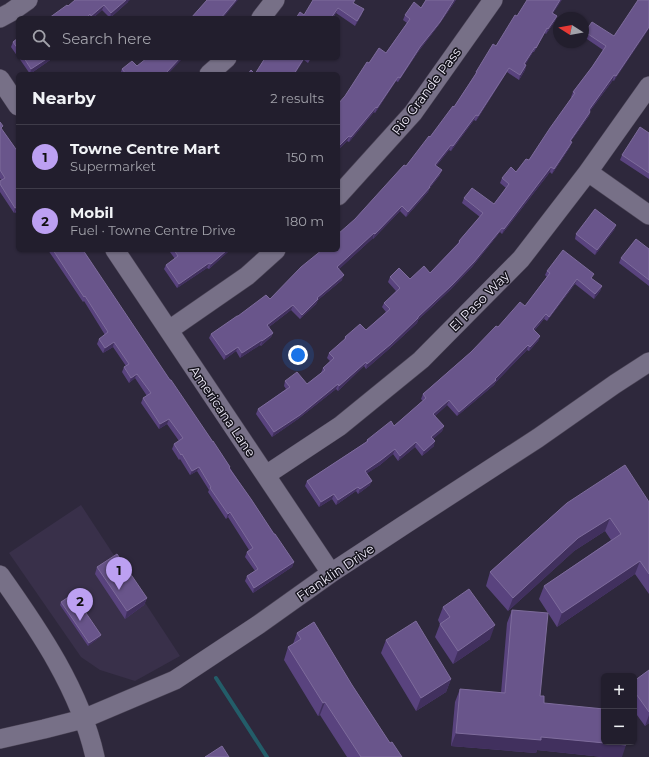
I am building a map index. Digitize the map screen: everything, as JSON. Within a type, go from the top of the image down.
[{"type":"street","points":[[0,18],[28,0]]},
{"type":"street","points":[[263,16],[275,0]]},
{"type":"street","name":"Rio Grande Pass","points":[[340,194],[413,113],[493,0]]},
{"type":"street","points":[[211,72],[225,60]]},
{"type":"street","points":[[0,79],[16,103]]},
{"type":"street","name":"El Paso Way","points":[[266,475],[340,426],[421,360],[521,259],[588,172],[649,86]]},
{"type":"street","points":[[588,172],[649,215]]},
{"type":"street","name":"Americana Lane","points":[[116,252],[332,573]]},
{"type":"street","points":[[169,330],[247,276],[274,252]]},
{"type":"street","name":"Franklin Drive","points":[[0,739],[83,719],[175,680],[258,625],[332,573],[538,438],[614,384],[649,362]]},
{"type":"street","points":[[0,575],[59,666],[83,719],[92,743],[95,757]]},
{"type":"shaded area","points":[[81,505],[180,656],[135,681],[100,670],[81,657],[9,553]]},
{"type":"building","points":[[75,0],[126,0],[111,13],[104,5],[91,16],[90,14],[88,16],[52,16],[67,5],[68,6]]},
{"type":"building","points":[[207,0],[236,0],[223,16],[193,16]]},
{"type":"building","points":[[313,0],[355,0],[353,3],[364,9],[357,21],[338,8],[332,16],[297,16],[300,12],[304,15]]},
{"type":"building","points":[[426,0],[454,0],[440,22],[420,47],[400,78],[398,77],[377,108],[376,107],[351,137],[349,136],[340,145],[340,102],[367,62],[369,63],[379,48],[386,53],[410,19],[405,15],[414,2],[421,8]]},
{"type":"building","points":[[527,0],[560,0],[552,13],[553,22],[548,29],[547,28],[536,48],[535,47],[524,64],[526,65],[520,75],[509,68],[478,116],[476,115],[453,146],[451,145],[435,165],[442,170],[430,187],[408,212],[402,206],[375,234],[374,233],[337,267],[344,275],[317,298],[318,299],[302,315],[293,305],[267,325],[273,333],[242,353],[238,347],[226,355],[211,334],[266,295],[270,299],[301,267],[320,252],[340,252],[340,232],[355,219],[404,165],[406,166],[429,136],[430,137],[453,106],[454,107],[493,44],[496,46],[515,15],[517,16]]},
{"type":"building","points":[[638,0],[649,0],[649,27],[616,76],[614,75],[589,110],[590,112],[570,141],[572,142],[554,169],[551,167],[504,229],[502,228],[474,262],[452,285],[391,344],[367,364],[366,362],[339,386],[338,384],[300,415],[274,432],[258,409],[290,387],[285,381],[297,372],[307,384],[325,370],[323,368],[334,358],[329,353],[346,338],[345,337],[360,324],[366,330],[390,309],[384,303],[400,288],[390,277],[399,268],[410,279],[424,266],[430,273],[460,242],[459,241],[483,213],[464,198],[472,188],[494,204],[509,184],[502,178],[511,167],[516,172],[526,159],[529,160],[575,93],[573,92],[606,46],[589,35],[589,26],[592,22],[614,36]]},
{"type":"building","points":[[25,60],[45,60],[31,69]]},
{"type":"building","points":[[144,60],[178,60],[167,72],[124,72],[122,69],[132,61],[137,66]]},
{"type":"building","points":[[264,60],[303,60],[295,72],[256,72]]},
{"type":"building","points":[[0,122],[3,126],[1,128],[16,149],[15,208],[0,184],[0,181],[5,178],[0,170]]},
{"type":"building","points":[[640,127],[649,133],[649,173],[622,155]]},
{"type":"building","points":[[595,209],[616,225],[597,250],[576,234]]},
{"type":"building","points":[[636,239],[649,249],[649,280],[621,258]]},
{"type":"building","points":[[563,250],[594,274],[591,278],[602,286],[595,294],[577,279],[549,317],[546,314],[533,329],[540,336],[530,347],[528,345],[495,379],[496,380],[459,412],[449,400],[433,414],[444,426],[431,437],[435,441],[424,451],[416,442],[400,456],[395,449],[365,471],[372,481],[360,489],[358,487],[338,500],[334,494],[321,502],[307,481],[368,441],[367,440],[391,421],[394,426],[426,398],[423,394],[471,352],[496,326],[498,327],[520,302],[525,306],[550,273],[547,271]]},
{"type":"building","points":[[54,252],[84,252],[294,562],[254,588],[247,576],[258,569],[247,552],[253,548],[230,512],[228,514],[210,488],[211,487],[199,467],[192,471],[182,454],[181,455],[174,444],[183,438],[169,419],[160,424],[143,398],[151,393],[137,374],[131,378],[124,367],[129,364],[114,342],[105,348],[99,339],[108,332],[85,296],[84,297]]},
{"type":"building","points":[[175,252],[225,252],[211,264],[209,263],[179,284],[166,265],[178,256]]},
{"type":"building","points":[[625,465],[649,502],[649,574],[640,561],[562,613],[544,586],[621,534],[610,518],[578,538],[513,598],[490,572],[567,503]]},
{"type":"building","points":[[117,554],[147,598],[127,611],[97,567]]},
{"type":"building","points":[[469,589],[495,625],[458,651],[440,624],[450,617],[443,607]]},
{"type":"building","points":[[73,594],[101,635],[89,643],[61,602]]},
{"type":"building","points":[[512,610],[548,613],[540,696],[544,696],[544,703],[601,709],[601,743],[541,737],[541,740],[456,733],[460,689],[505,693]]},
{"type":"building","points":[[416,621],[451,679],[421,698],[386,640]]},
{"type":"building","points":[[314,622],[352,685],[390,743],[392,742],[402,757],[361,757],[325,702],[323,703],[288,647],[301,639],[297,633]]},
{"type":"building","points":[[649,670],[649,712],[637,695],[637,679]]},
{"type":"building","points":[[222,746],[229,757],[205,757]]},
{"type":"waterway","points":[[216,678],[267,757]]},
{"type":"place","name":"Towne Centre Mart","points":[[119,590]]},
{"type":"place","name":"Mobil","points":[[80,621]]}]
